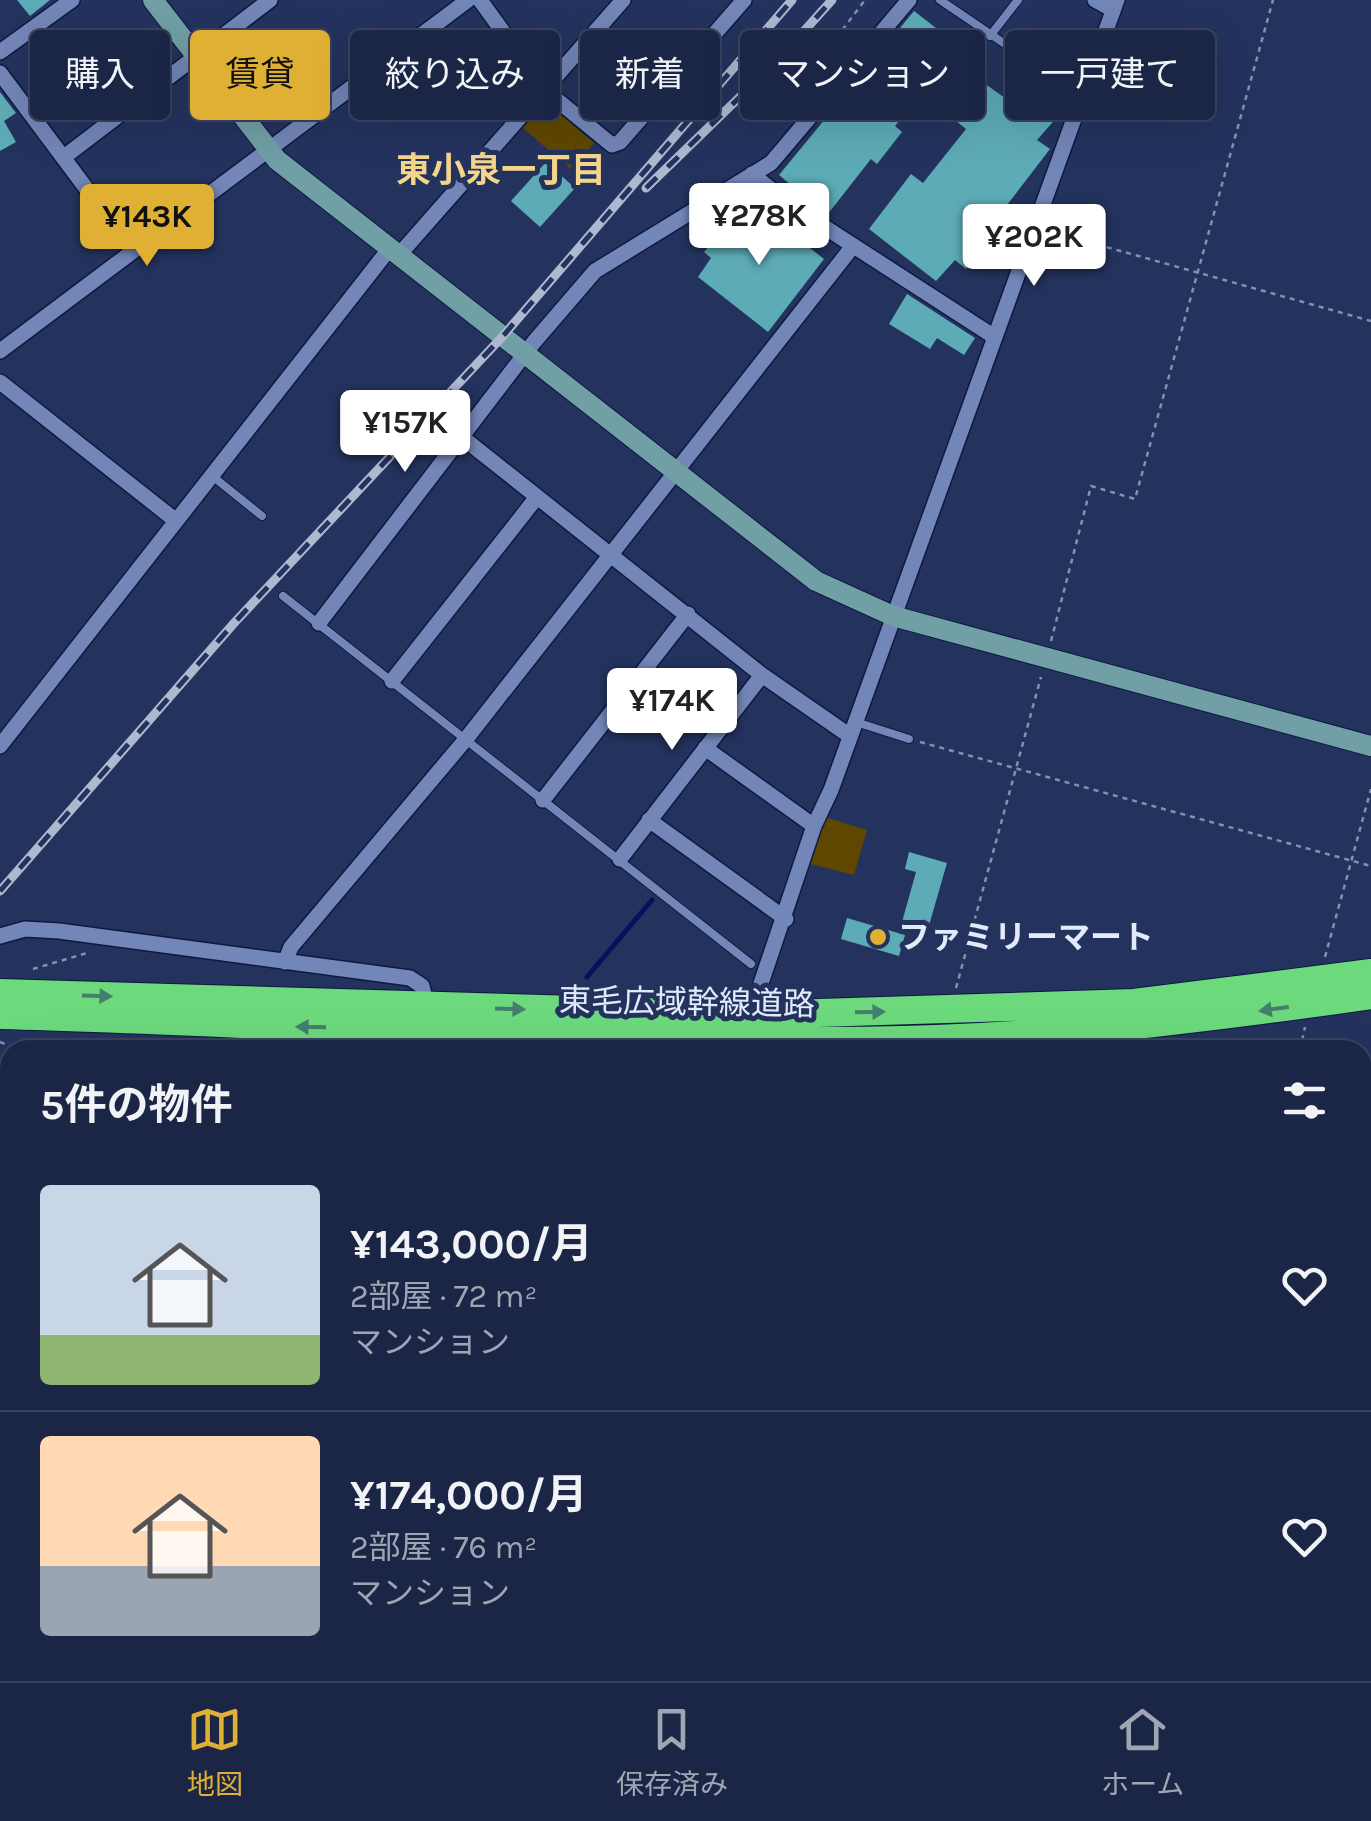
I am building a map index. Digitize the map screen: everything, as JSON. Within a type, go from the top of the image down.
[{"type":"highway","name":"東毛広域幹線道路","points":[[0,992],[423,1028],[1134,1004],[1371,973]]},
{"type":"highway","name":"東毛広域幹線道路","points":[[879,1040],[1042,1033],[1184,1021],[1371,995]]},
{"type":"highway","name":"東毛広域幹線道路","points":[[0,1015],[423,1028],[634,1040]]},
{"type":"street","points":[[0,52],[72,0]]},
{"type":"street","points":[[153,0],[190,48]]},
{"type":"street","points":[[230,30],[270,0]]},
{"type":"street","points":[[0,351],[468,0]]},
{"type":"street","points":[[480,0],[502,30]]},
{"type":"street","points":[[560,73],[623,0]]},
{"type":"street","points":[[560,103],[604,142],[620,142],[744,0]]},
{"type":"street","points":[[319,623],[595,271],[771,163],[909,0]]},
{"type":"street","points":[[1095,0],[1115,5],[1106,30]]},
{"type":"street","points":[[64,157],[190,61]]},
{"type":"street","points":[[0,74],[133,251]]},
{"type":"street","points":[[244,120],[266,150],[816,581],[893,616],[1371,746]]},
{"type":"street","points":[[0,746],[210,474],[395,251],[517,120]]},
{"type":"street","points":[[741,1040],[786,918],[814,826],[853,729],[1072,120]]},
{"type":"street","points":[[752,174],[762,186],[993,336]]},
{"type":"street","points":[[284,962],[291,947],[466,739],[608,553],[854,246]]},
{"type":"street","points":[[0,382],[175,520]]},
{"type":"street","points":[[463,438],[762,675],[853,729]]},
{"type":"street","points":[[392,682],[537,497]]},
{"type":"street","points":[[543,800],[688,614]]},
{"type":"street","points":[[620,860],[762,675]]},
{"type":"street","points":[[705,748],[814,826]]},
{"type":"street","points":[[648,820],[786,918]]},
{"type":"street","points":[[0,936],[25,928],[59,931],[410,978],[422,986],[423,1028]]},
{"type":"lane","points":[[940,0],[990,36],[1005,42]]},
{"type":"lane","points":[[990,36],[1018,0]]},
{"type":"lane","points":[[210,474],[262,516]]},
{"type":"lane","points":[[283,596],[751,964]]},
{"type":"lane","points":[[853,729],[908,739]]},
{"type":"path","points":[[842,30],[865,0]]},
{"type":"path","points":[[956,986],[1091,486],[1135,499],[1273,0]]},
{"type":"path","points":[[1033,226],[1371,321]]},
{"type":"path","points":[[908,739],[1371,866]]},
{"type":"path","points":[[1328,947],[1371,789]]},
{"type":"path","points":[[34,969],[94,951]]},
{"type":"path","points":[[1302,1040],[1305,1026]]},
{"type":"shaded area","points":[[560,114],[594,143],[571,169],[523,128],[530,120],[560,120]]},
{"type":"shaded area","points":[[825,817],[867,830],[854,875],[811,864]]},
{"type":"building","points":[[17,0],[50,0],[30,16]]},
{"type":"building","points":[[914,11],[939,30],[898,30]]},
{"type":"building","points":[[985,84],[1005,98],[1005,120],[1055,120],[1037,140],[1050,149],[1007,205],[1014,210],[966,269],[955,260],[936,281],[869,229],[911,174],[923,183],[966,129],[955,120],[985,120]]},
{"type":"building","points":[[0,92],[16,113],[4,121],[16,142],[0,151]]},
{"type":"building","points":[[824,120],[900,120],[895,126],[902,132],[877,164],[871,159],[827,215],[779,175]]},
{"type":"building","points":[[546,162],[575,188],[540,227],[511,201]]},
{"type":"building","points":[[757,207],[824,259],[768,332],[698,277],[711,258],[704,252],[725,226],[735,234]]},
{"type":"building","points":[[907,294],[975,338],[964,355],[937,338],[930,349],[889,324]]},
{"type":"building","points":[[909,852],[947,863],[928,929],[902,922],[916,872],[905,869]]},
{"type":"building","points":[[847,918],[905,935],[899,956],[841,939]]},
{"type":"waterway","points":[[587,977],[652,900]]},
{"type":"railway","points":[[0,891],[235,622],[503,336],[792,0]]},
{"type":"railway","points":[[646,188],[778,60],[832,0]]},
{"type":"place","name":"ファミリーマート","points":[[878,937]]},
{"type":"district","name":"東小泉一丁目","points":[[501,170]]}]
